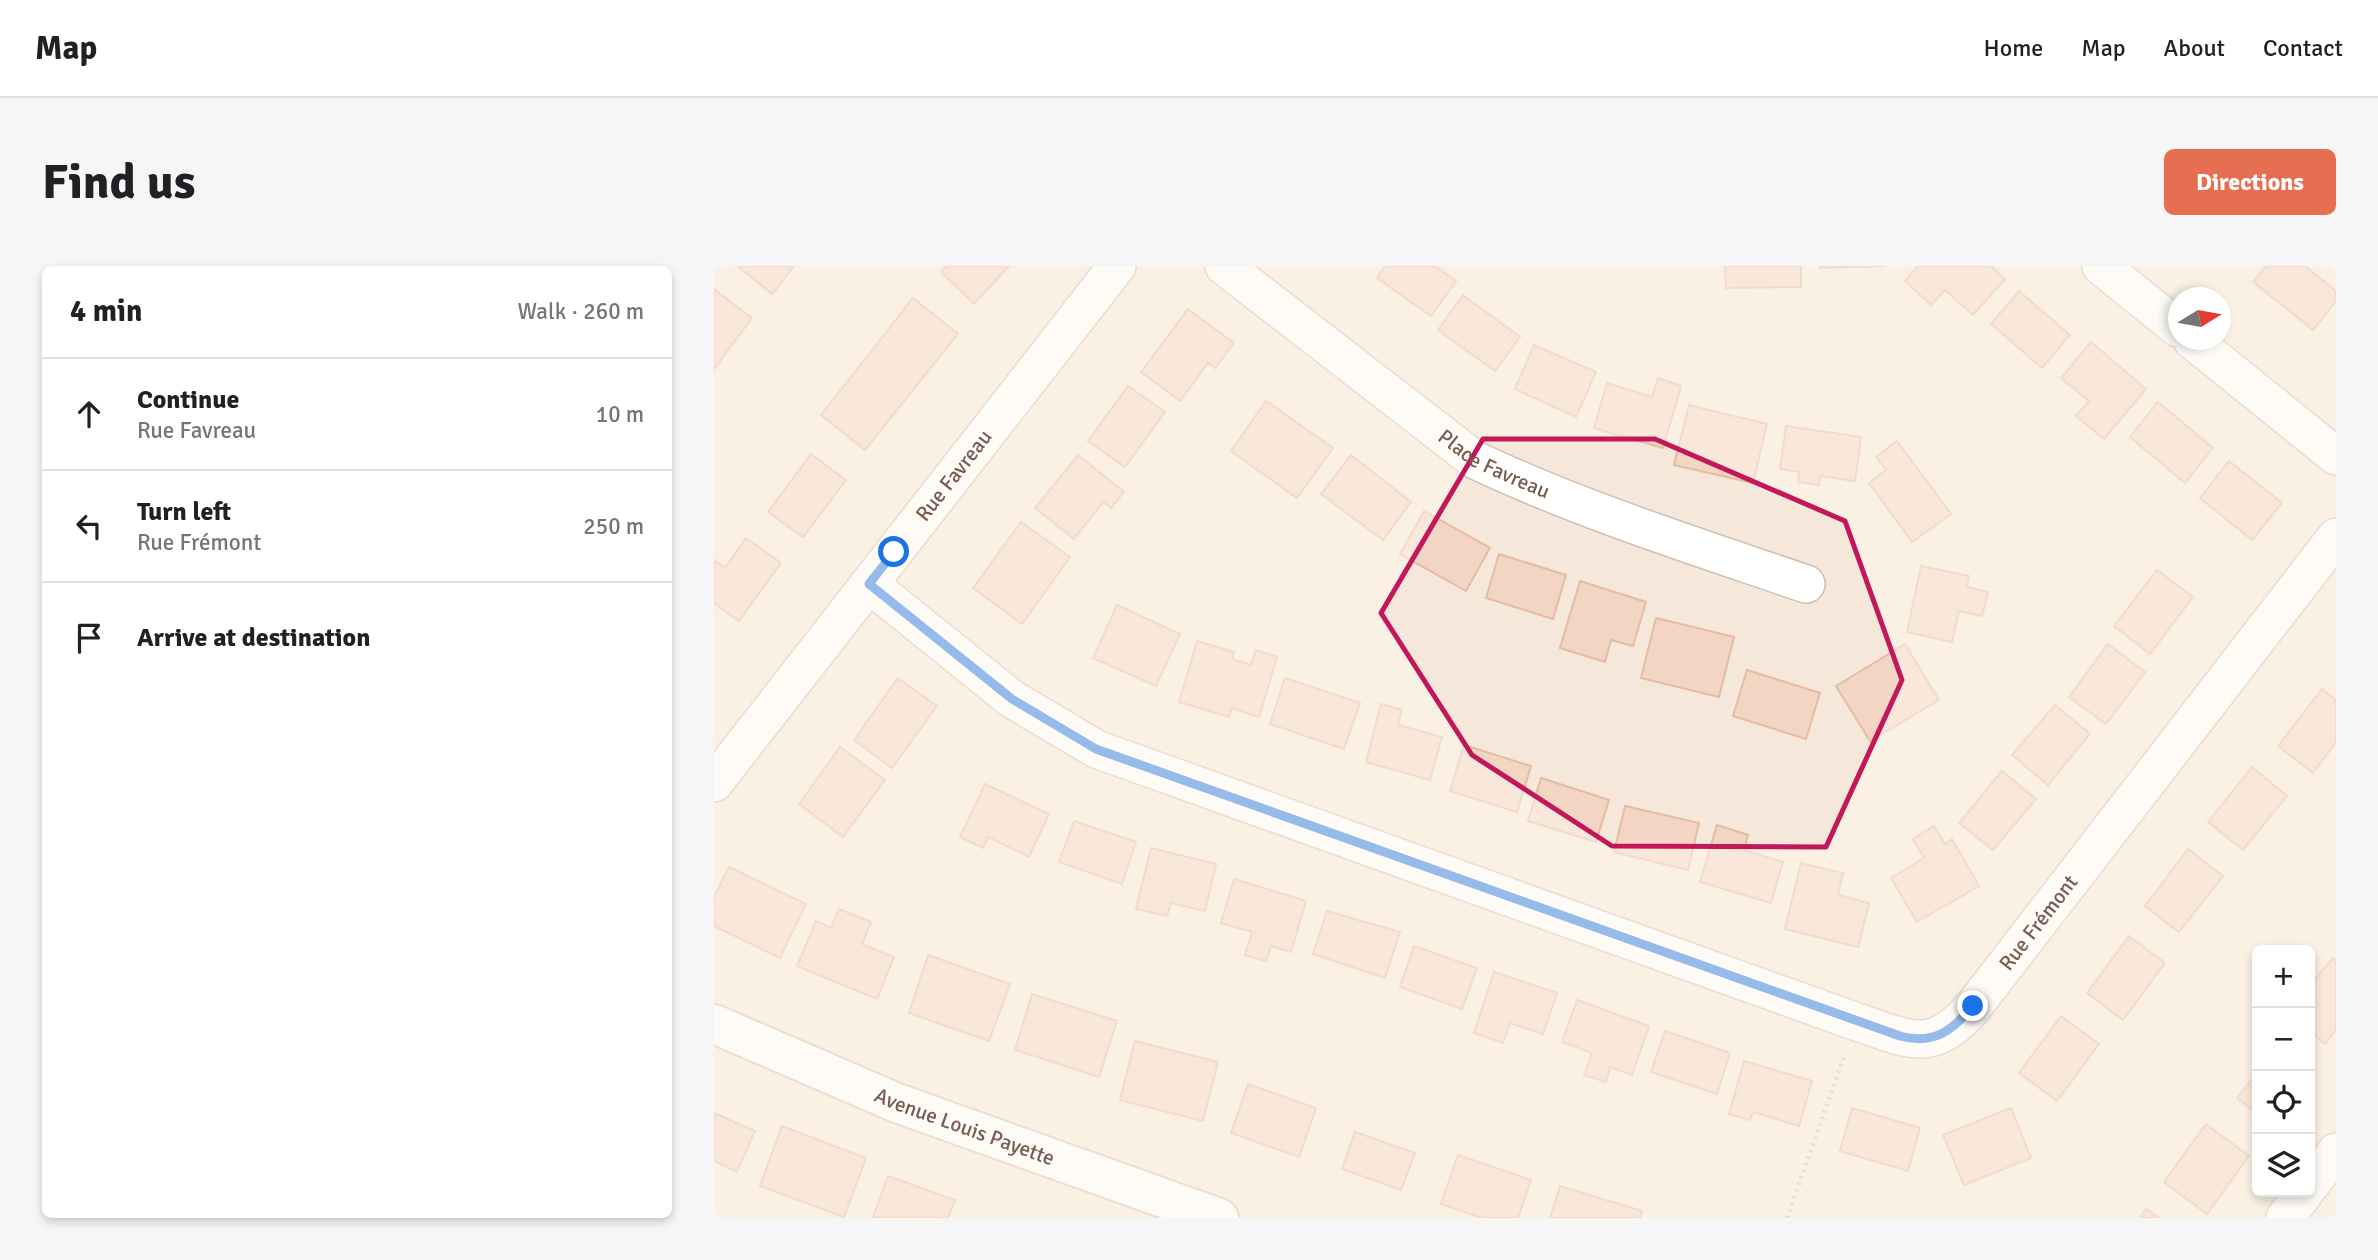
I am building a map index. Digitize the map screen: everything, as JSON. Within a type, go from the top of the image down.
[{"type":"street","name":"Rue Favreau","points":[[714,783],[1117,266]]},
{"type":"street","name":"Place Favreau","points":[[1224,266],[1475,460],[1517,480],[1806,584]]},
{"type":"street","points":[[2101,266],[2168,319]]},
{"type":"street","points":[[2204,350],[2336,456]]},
{"type":"street","name":"Rue Frémont","points":[[869,584],[1012,699],[1096,749],[1844,1018],[1900,1036],[1922,1040],[1951,1031],[1973,1006],[2336,537]]},
{"type":"street","name":"Avenue Louis Payette","points":[[714,1024],[880,1097],[1219,1218]]},
{"type":"street","points":[[2315,1179],[2336,1152]]},
{"type":"street","points":[[2284,1218],[2301,1197]]},
{"type":"path","points":[[1787,1218],[1847,1047]]},
{"type":"highlighted area","points":[[1483,439],[1655,439],[1845,521],[1902,680],[1826,847],[1612,846],[1472,755],[1381,613]]},
{"type":"shaded area","points":[[714,266],[2336,266],[2336,1218],[714,1218]]},
{"type":"building","points":[[737,266],[794,266],[772,294]]},
{"type":"building","points":[[947,266],[1009,266],[974,304],[941,272]]},
{"type":"building","points":[[1385,266],[1435,266],[1456,281],[1431,316],[1377,278]]},
{"type":"building","points":[[1725,266],[1801,266],[1801,287],[1726,288]]},
{"type":"building","points":[[1820,266],[1886,266],[1820,268]]},
{"type":"building","points":[[1918,266],[1991,266],[2005,279],[1973,315],[1945,290],[1931,305],[1905,281]]},
{"type":"building","points":[[2266,266],[2305,266],[2336,291],[2336,301],[2313,330],[2253,282]]},
{"type":"building","points":[[714,289],[752,318],[714,369]]},
{"type":"building","points":[[2019,291],[2070,335],[2042,368],[1991,324]]},
{"type":"building","points":[[1463,295],[1520,337],[1495,371],[1438,330]]},
{"type":"building","points":[[913,298],[958,334],[865,450],[821,415]]},
{"type":"building","points":[[1188,309],[1234,343],[1215,368],[1208,363],[1180,401],[1141,372]]},
{"type":"building","points":[[2091,342],[2146,389],[2104,439],[2076,416],[2089,401],[2061,378]]},
{"type":"building","points":[[1534,345],[1596,372],[1576,417],[1515,389]]},
{"type":"building","points":[[1658,378],[1681,386],[1663,448],[1594,428],[1607,383],[1652,397]]},
{"type":"building","points":[[1128,386],[1165,412],[1125,467],[1088,441]]},
{"type":"building","points":[[1266,401],[1333,448],[1297,498],[1231,451]]},
{"type":"building","points":[[2158,402],[2213,448],[2185,483],[2130,437]]},
{"type":"building","points":[[1689,405],[1767,424],[1753,483],[1674,465]]},
{"type":"building","points":[[1786,426],[1861,437],[1855,481],[1820,476],[1819,485],[1798,482],[1799,472],[1780,469]]},
{"type":"building","points":[[1897,441],[1951,514],[1912,542],[1869,483],[1886,470],[1876,457]]},
{"type":"building","points":[[811,454],[846,480],[803,537],[768,512]]},
{"type":"building","points":[[1078,455],[1124,492],[1111,508],[1103,502],[1074,539],[1035,508]]},
{"type":"building","points":[[1351,455],[1411,502],[1383,540],[1321,494]]},
{"type":"building","points":[[2229,461],[2282,503],[2252,540],[2200,498]]},
{"type":"building","points":[[1424,511],[1490,548],[1466,591],[1400,554]]},
{"type":"building","points":[[1021,522],[1070,557],[1022,624],[973,588]]},
{"type":"building","points":[[746,538],[781,563],[739,621],[714,603],[714,560],[725,568]]},
{"type":"building","points":[[1499,554],[1566,575],[1553,619],[1486,598]]},
{"type":"building","points":[[1921,566],[1969,576],[1967,587],[1988,592],[1982,616],[1959,611],[1952,642],[1907,632]]},
{"type":"building","points":[[2157,570],[2193,597],[2150,654],[2114,626]]},
{"type":"building","points":[[1580,581],[1646,602],[1633,646],[1611,640],[1605,662],[1560,648]]},
{"type":"building","points":[[1117,605],[1180,634],[1156,686],[1093,658]]},
{"type":"building","points":[[1656,618],[1734,637],[1719,697],[1641,678]]},
{"type":"building","points":[[1197,641],[1234,652],[1232,659],[1251,665],[1256,650],[1277,657],[1259,717],[1231,708],[1229,717],[1179,702]]},
{"type":"building","points":[[1905,644],[1939,700],[1870,741],[1836,686]]},
{"type":"building","points":[[2108,644],[2145,672],[2106,724],[2069,697]]},
{"type":"building","points":[[1747,670],[1820,693],[1806,739],[1733,716]]},
{"type":"building","points":[[898,678],[937,706],[892,768],[854,740]]},
{"type":"building","points":[[1285,678],[1360,703],[1344,749],[1270,724]]},
{"type":"building","points":[[2322,689],[2336,700],[2336,742],[2313,773],[2278,746]]},
{"type":"building","points":[[1381,704],[1402,710],[1398,725],[1442,737],[1430,780],[1366,762]]},
{"type":"building","points":[[2055,705],[2090,734],[2048,785],[2012,755]]},
{"type":"building","points":[[1464,745],[1531,766],[1517,812],[1450,791]]},
{"type":"building","points":[[840,747],[885,780],[843,837],[799,804]]},
{"type":"building","points":[[2252,767],[2287,796],[2243,850],[2208,822]]},
{"type":"building","points":[[2002,771],[2036,799],[1993,850],[1959,823]]},
{"type":"building","points":[[1541,778],[1609,800],[1596,842],[1528,821]]},
{"type":"building","points":[[985,784],[1049,814],[1029,857],[988,837],[983,848],[960,837]]},
{"type":"building","points":[[1625,806],[1699,823],[1688,870],[1614,852]]},
{"type":"building","points":[[1074,821],[1136,842],[1122,884],[1059,862]]},
{"type":"building","points":[[1717,825],[1748,835],[1744,850],[1783,862],[1771,903],[1700,882]]},
{"type":"building","points":[[1934,826],[1945,844],[1952,839],[1979,886],[1917,922],[1891,878],[1924,858],[1913,839]]},
{"type":"building","points":[[1151,848],[1216,864],[1205,911],[1171,903],[1167,916],[1136,909]]},
{"type":"building","points":[[2188,849],[2223,876],[2179,932],[2145,906]]},
{"type":"building","points":[[1801,863],[1843,873],[1838,895],[1869,903],[1858,947],[1785,929]]},
{"type":"building","points":[[729,867],[806,904],[780,958],[714,926],[714,897]]},
{"type":"building","points":[[1234,879],[1306,901],[1291,952],[1271,946],[1266,961],[1245,955],[1252,932],[1221,923]]},
{"type":"building","points":[[839,909],[871,922],[862,944],[894,957],[877,999],[797,966],[816,921],[831,928]]},
{"type":"building","points":[[1327,911],[1400,932],[1385,978],[1313,954]]},
{"type":"building","points":[[2129,936],[2165,963],[2123,1020],[2087,993]]},
{"type":"building","points":[[1414,946],[1477,968],[1462,1009],[1400,987]]},
{"type":"building","points":[[928,955],[1010,984],[989,1041],[909,1013]]},
{"type":"building","points":[[2333,958],[2336,960],[2336,1030],[2325,1044],[2315,1035],[2315,979]]},
{"type":"building","points":[[1494,972],[1557,993],[1543,1034],[1510,1023],[1503,1043],[1474,1033]]},
{"type":"building","points":[[1032,994],[1117,1021],[1099,1077],[1015,1050]]},
{"type":"building","points":[[1577,1000],[1649,1026],[1632,1075],[1610,1067],[1606,1082],[1584,1075],[1592,1053],[1562,1042]]},
{"type":"building","points":[[2061,1016],[2099,1044],[2057,1101],[2019,1073]]},
{"type":"building","points":[[1665,1031],[1730,1053],[1717,1094],[1651,1072]]},
{"type":"building","points":[[1135,1041],[1218,1062],[1203,1121],[1120,1100]]},
{"type":"building","points":[[1744,1061],[1812,1081],[1799,1126],[1753,1112],[1750,1120],[1729,1114]]},
{"type":"building","points":[[2252,1079],[2252,1110],[2237,1098]]},
{"type":"building","points":[[1248,1084],[1316,1108],[1299,1157],[1231,1133]]},
{"type":"building","points":[[1852,1108],[1920,1128],[1908,1171],[1840,1151]]},
{"type":"building","points":[[2011,1108],[2031,1158],[1964,1185],[1943,1135]]},
{"type":"building","points":[[714,1113],[755,1131],[737,1172],[714,1161]]},
{"type":"building","points":[[2206,1124],[2249,1156],[2207,1214],[2164,1182]]},
{"type":"building","points":[[782,1126],[866,1158],[844,1217],[760,1186]]},
{"type":"building","points":[[1355,1132],[1415,1153],[1401,1190],[1342,1169]]},
{"type":"building","points":[[1458,1155],[1531,1180],[1518,1218],[1482,1218],[1441,1204]]},
{"type":"building","points":[[888,1176],[955,1200],[948,1218],[873,1217]]},
{"type":"building","points":[[1560,1186],[1642,1211],[1640,1218],[1550,1218]]},
{"type":"building","points":[[2146,1209],[2159,1218],[2140,1218]]},
{"type":"route","points":[[894,552],[869,584],[1012,699],[1037,717],[1096,749],[1900,1036],[1922,1040],[1941,1036],[1951,1031],[1973,1006]]}]
